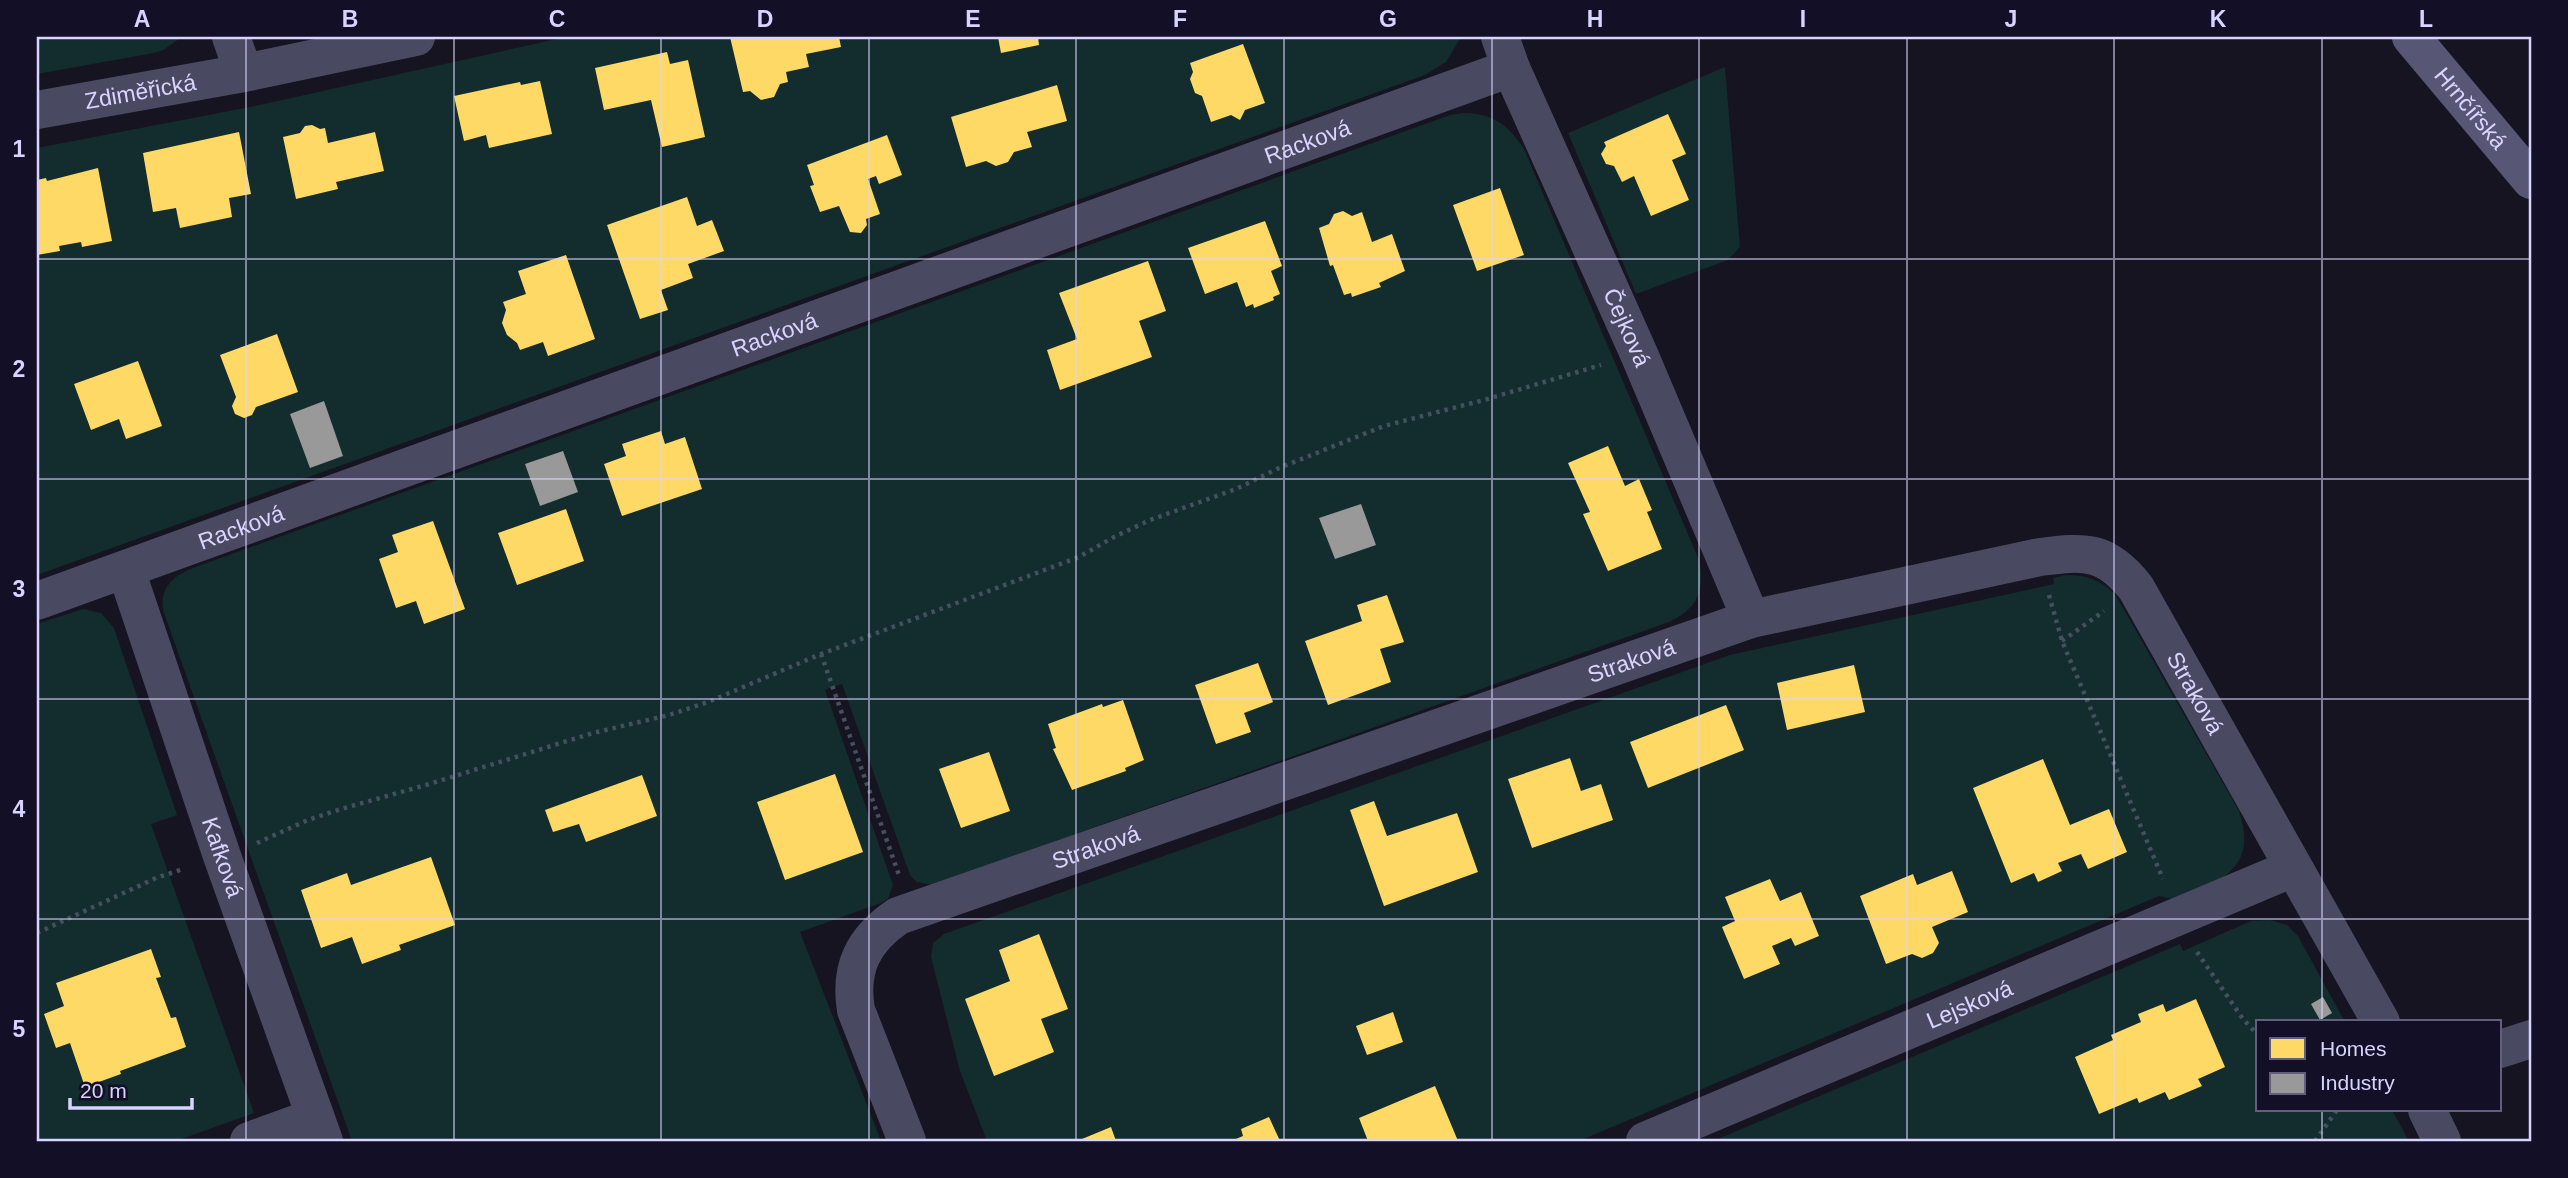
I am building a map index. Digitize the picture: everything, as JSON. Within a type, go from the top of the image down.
[{"type":"street","points":[[231,37],[244,73]]},
{"type":"street","name":"Zdiměřická","points":[[37,110],[244,73],[416,37]]},
{"type":"street","name":"Hrnčířská","points":[[2411,37],[2531,180]]},
{"type":"street","name":"Racková","points":[[37,601],[126,570],[1506,52]]},
{"type":"street","name":"Čejková","points":[[1506,52],[1639,354],[1751,619]]},
{"type":"street","name":"Straková","points":[[907,1141],[856,1010],[853,981],[867,944],[880,929],[898,916],[1751,619],[2040,557],[2075,552],[2100,557],[2121,569],[2137,588],[2380,1020]]},
{"type":"street","name":"Kafková","points":[[126,570],[222,856],[319,1129]]},
{"type":"street","name":"Lejsková","points":[[1645,1141],[2293,868]]},
{"type":"street","points":[[2502,1048],[2531,1039]]},
{"type":"street","points":[[2428,1112],[2442,1141]]},
{"type":"street","points":[[249,1141],[319,1129]]},
{"type":"path","points":[[37,933],[156,878],[246,848],[308,820],[593,733],[695,706],[821,654],[1079,558],[1150,520],[1236,489],[1279,468],[1384,426],[1485,400],[1614,361]]},
{"type":"path","points":[[2049,593],[2062,641],[2163,880]]},
{"type":"path","points":[[2062,641],[2113,605]]},
{"type":"path","points":[[821,654],[912,912]]},
{"type":"path","points":[[2189,941],[2243,1019],[2256,1033]]},
{"type":"path","points":[[2315,1141],[2336,1112]]},
{"type":"green space","points":[[37,37],[182,37],[154,53],[37,74]]},
{"type":"green space","points":[[566,37],[1461,37],[1446,62],[1425,75],[37,575],[37,148],[255,106]]},
{"type":"green space","points":[[1725,67],[1740,247],[1728,260],[1636,294],[1568,133]]},
{"type":"green space","points":[[1450,115],[1483,115],[1499,122],[1524,149],[1699,560],[1700,589],[1693,605],[1669,622],[933,885],[917,882],[910,875],[842,684],[825,690],[893,885],[888,899],[881,903],[800,932],[881,1141],[352,1141],[164,613],[163,597],[173,580],[193,568]]},
{"type":"green space","points":[[2066,575],[2093,579],[2115,594],[2239,811],[2244,837],[2241,857],[2228,874],[2193,895],[2184,899],[2159,896],[1579,1141],[987,1141],[960,1071],[931,957],[933,943],[944,934],[1730,655],[2054,584],[2053,578]]},
{"type":"green space","points":[[83,609],[101,613],[114,628],[177,815],[151,824],[254,1113],[176,1141],[37,1141],[37,624]]},
{"type":"green space","points":[[2270,920],[2287,925],[2298,936],[2344,1020],[2256,1020],[2256,1112],[2393,1112],[2409,1141],[1713,1141],[2180,944],[2183,951],[2251,921]]},
{"type":"building: Homes","points":[[730,37],[839,37],[841,47],[806,54],[809,67],[786,72],[788,82],[780,84],[774,97],[761,100],[750,91],[743,92]]},
{"type":"building: Homes","points":[[998,37],[1038,37],[1039,45],[1001,53]]},
{"type":"building: Homes","points":[[1243,44],[1265,103],[1245,110],[1240,120],[1231,115],[1211,122],[1202,96],[1195,93],[1190,79],[1193,72],[1190,63]]},
{"type":"building: Homes","points":[[667,52],[670,64],[688,60],[705,137],[662,147],[651,100],[604,110],[595,68]]},
{"type":"building: Homes","points":[[540,81],[552,134],[489,148],[486,135],[464,141],[454,96],[520,82],[521,85]]},
{"type":"building: Homes","points":[[1057,85],[1067,121],[1027,132],[1032,147],[1014,152],[1008,162],[996,166],[986,161],[966,167],[951,117]]},
{"type":"building: Homes","points":[[1668,114],[1686,154],[1672,160],[1689,200],[1651,216],[1634,176],[1622,182],[1614,166],[1606,164],[1601,154],[1606,146],[1604,142]]},
{"type":"building: Homes","points":[[305,126],[325,128],[328,143],[375,132],[384,171],[336,182],[338,189],[296,199],[283,137],[300,133]]},
{"type":"building: Homes","points":[[239,132],[251,194],[229,198],[232,217],[180,228],[176,208],[153,212],[143,153]]},
{"type":"building: Homes","points":[[887,135],[902,175],[879,184],[876,176],[868,179],[880,214],[866,219],[867,225],[861,233],[850,232],[839,206],[820,212],[810,186],[814,185],[807,165]]},
{"type":"building: Homes","points":[[98,168],[112,241],[82,247],[81,242],[59,246],[60,251],[37,255],[37,180],[46,178],[47,181]]},
{"type":"building: Homes","points":[[1500,188],[1524,255],[1477,271],[1453,205]]},
{"type":"building: Homes","points":[[687,197],[697,226],[712,220],[724,251],[688,264],[693,278],[661,290],[668,310],[640,319],[607,225]]},
{"type":"building: Homes","points":[[1343,211],[1352,216],[1362,212],[1372,242],[1392,234],[1405,271],[1379,283],[1381,287],[1352,297],[1351,293],[1344,295],[1333,265],[1330,266],[1319,228],[1329,224],[1334,214]]},
{"type":"building: Homes","points":[[1265,221],[1282,266],[1271,271],[1280,294],[1273,297],[1274,300],[1254,308],[1253,304],[1246,307],[1237,282],[1205,294],[1188,248]]},
{"type":"building: Homes","points":[[566,255],[595,339],[548,356],[543,342],[520,350],[517,343],[507,335],[502,323],[506,310],[503,302],[526,294],[518,271]]},
{"type":"building: Homes","points":[[1148,261],[1166,311],[1139,321],[1152,357],[1060,390],[1047,350],[1077,339],[1059,293]]},
{"type":"building: Homes","points":[[277,334],[298,392],[256,407],[252,415],[244,418],[235,414],[232,406],[236,397],[220,355]]},
{"type":"building: Homes","points":[[138,361],[162,426],[126,439],[119,419],[91,430],[74,384]]},
{"type":"building: Homes","points":[[661,431],[665,444],[685,437],[702,489],[622,516],[604,464],[626,456],[622,444]]},
{"type":"building: Homes","points":[[1608,446],[1625,486],[1639,479],[1652,510],[1647,512],[1662,549],[1608,571],[1583,514],[1590,512],[1568,463]]},
{"type":"building: Homes","points":[[566,509],[584,561],[517,585],[498,533]]},
{"type":"building: Homes","points":[[433,521],[465,609],[424,624],[416,601],[396,608],[379,559],[398,552],[392,535]]},
{"type":"building: Homes","points":[[1387,595],[1404,642],[1380,649],[1391,682],[1328,705],[1305,641],[1362,621],[1357,605]]},
{"type":"building: Homes","points":[[1258,663],[1273,702],[1244,713],[1251,732],[1216,744],[1195,685]]},
{"type":"building: Homes","points":[[1854,665],[1865,712],[1787,730],[1777,683]]},
{"type":"building: Homes","points":[[1123,700],[1144,760],[1125,768],[1126,771],[1072,790],[1053,749],[1056,748],[1048,724],[1102,704],[1103,707]]},
{"type":"building: Homes","points":[[1726,705],[1744,750],[1648,788],[1630,742]]},
{"type":"building: Homes","points":[[989,752],[1010,811],[961,828],[939,769]]},
{"type":"building: Homes","points":[[1570,758],[1581,791],[1601,784],[1613,820],[1532,848],[1508,779]]},
{"type":"building: Homes","points":[[2043,759],[2070,825],[2109,809],[2127,852],[2088,869],[2081,854],[2058,863],[2062,871],[2038,882],[2034,873],[2011,883],[1973,788]]},
{"type":"building: Homes","points":[[835,774],[863,852],[785,880],[757,802]]},
{"type":"building: Homes","points":[[642,775],[657,816],[586,842],[579,824],[553,832],[545,810]]},
{"type":"building: Homes","points":[[1374,801],[1387,836],[1457,813],[1478,872],[1384,906],[1350,810]]},
{"type":"building: Homes","points":[[431,857],[455,925],[399,945],[401,950],[362,964],[352,937],[321,948],[301,890],[347,873],[351,885]]},
{"type":"building: Homes","points":[[1952,871],[1968,912],[1932,927],[1939,943],[1933,953],[1922,958],[1912,954],[1886,964],[1860,896],[1913,874],[1917,885]]},
{"type":"building: Homes","points":[[1770,879],[1780,901],[1801,892],[1819,936],[1795,946],[1791,938],[1772,946],[1780,964],[1744,979],[1722,927],[1735,921],[1725,897]]},
{"type":"building: Homes","points":[[1039,934],[1068,1009],[1041,1019],[1054,1052],[994,1076],[965,999],[1010,981],[999,950]]},
{"type":"building: Homes","points":[[151,949],[161,977],[156,978],[171,1018],[176,1017],[186,1047],[85,1087],[70,1043],[56,1048],[44,1014],[64,1006],[56,983]]},
{"type":"building: Homes","points":[[2196,999],[2225,1067],[2198,1079],[2202,1086],[2169,1100],[2165,1092],[2139,1103],[2137,1098],[2099,1114],[2075,1057],[2113,1040],[2111,1035],[2141,1022],[2138,1014],[2163,1004],[2166,1012]]},
{"type":"building: Homes","points":[[1393,1012],[1403,1042],[1367,1055],[1356,1026]]},
{"type":"building: Homes","points":[[1435,1086],[1458,1141],[1368,1141],[1359,1118]]},
{"type":"building: Homes","points":[[1269,1117],[1280,1141],[1231,1141],[1243,1136],[1241,1129]]},
{"type":"building: Homes","points":[[1111,1127],[1116,1141],[1082,1139]]},
{"type":"building: Industry","points":[[324,401],[343,456],[310,468],[290,414]]},
{"type":"building: Industry","points":[[563,451],[578,492],[540,506],[525,464]]},
{"type":"building: Industry","points":[[1361,504],[1376,545],[1335,559],[1319,518]]},
{"type":"building: Industry","points":[[2323,997],[2332,1013],[2320,1020],[2311,1004]]}]
